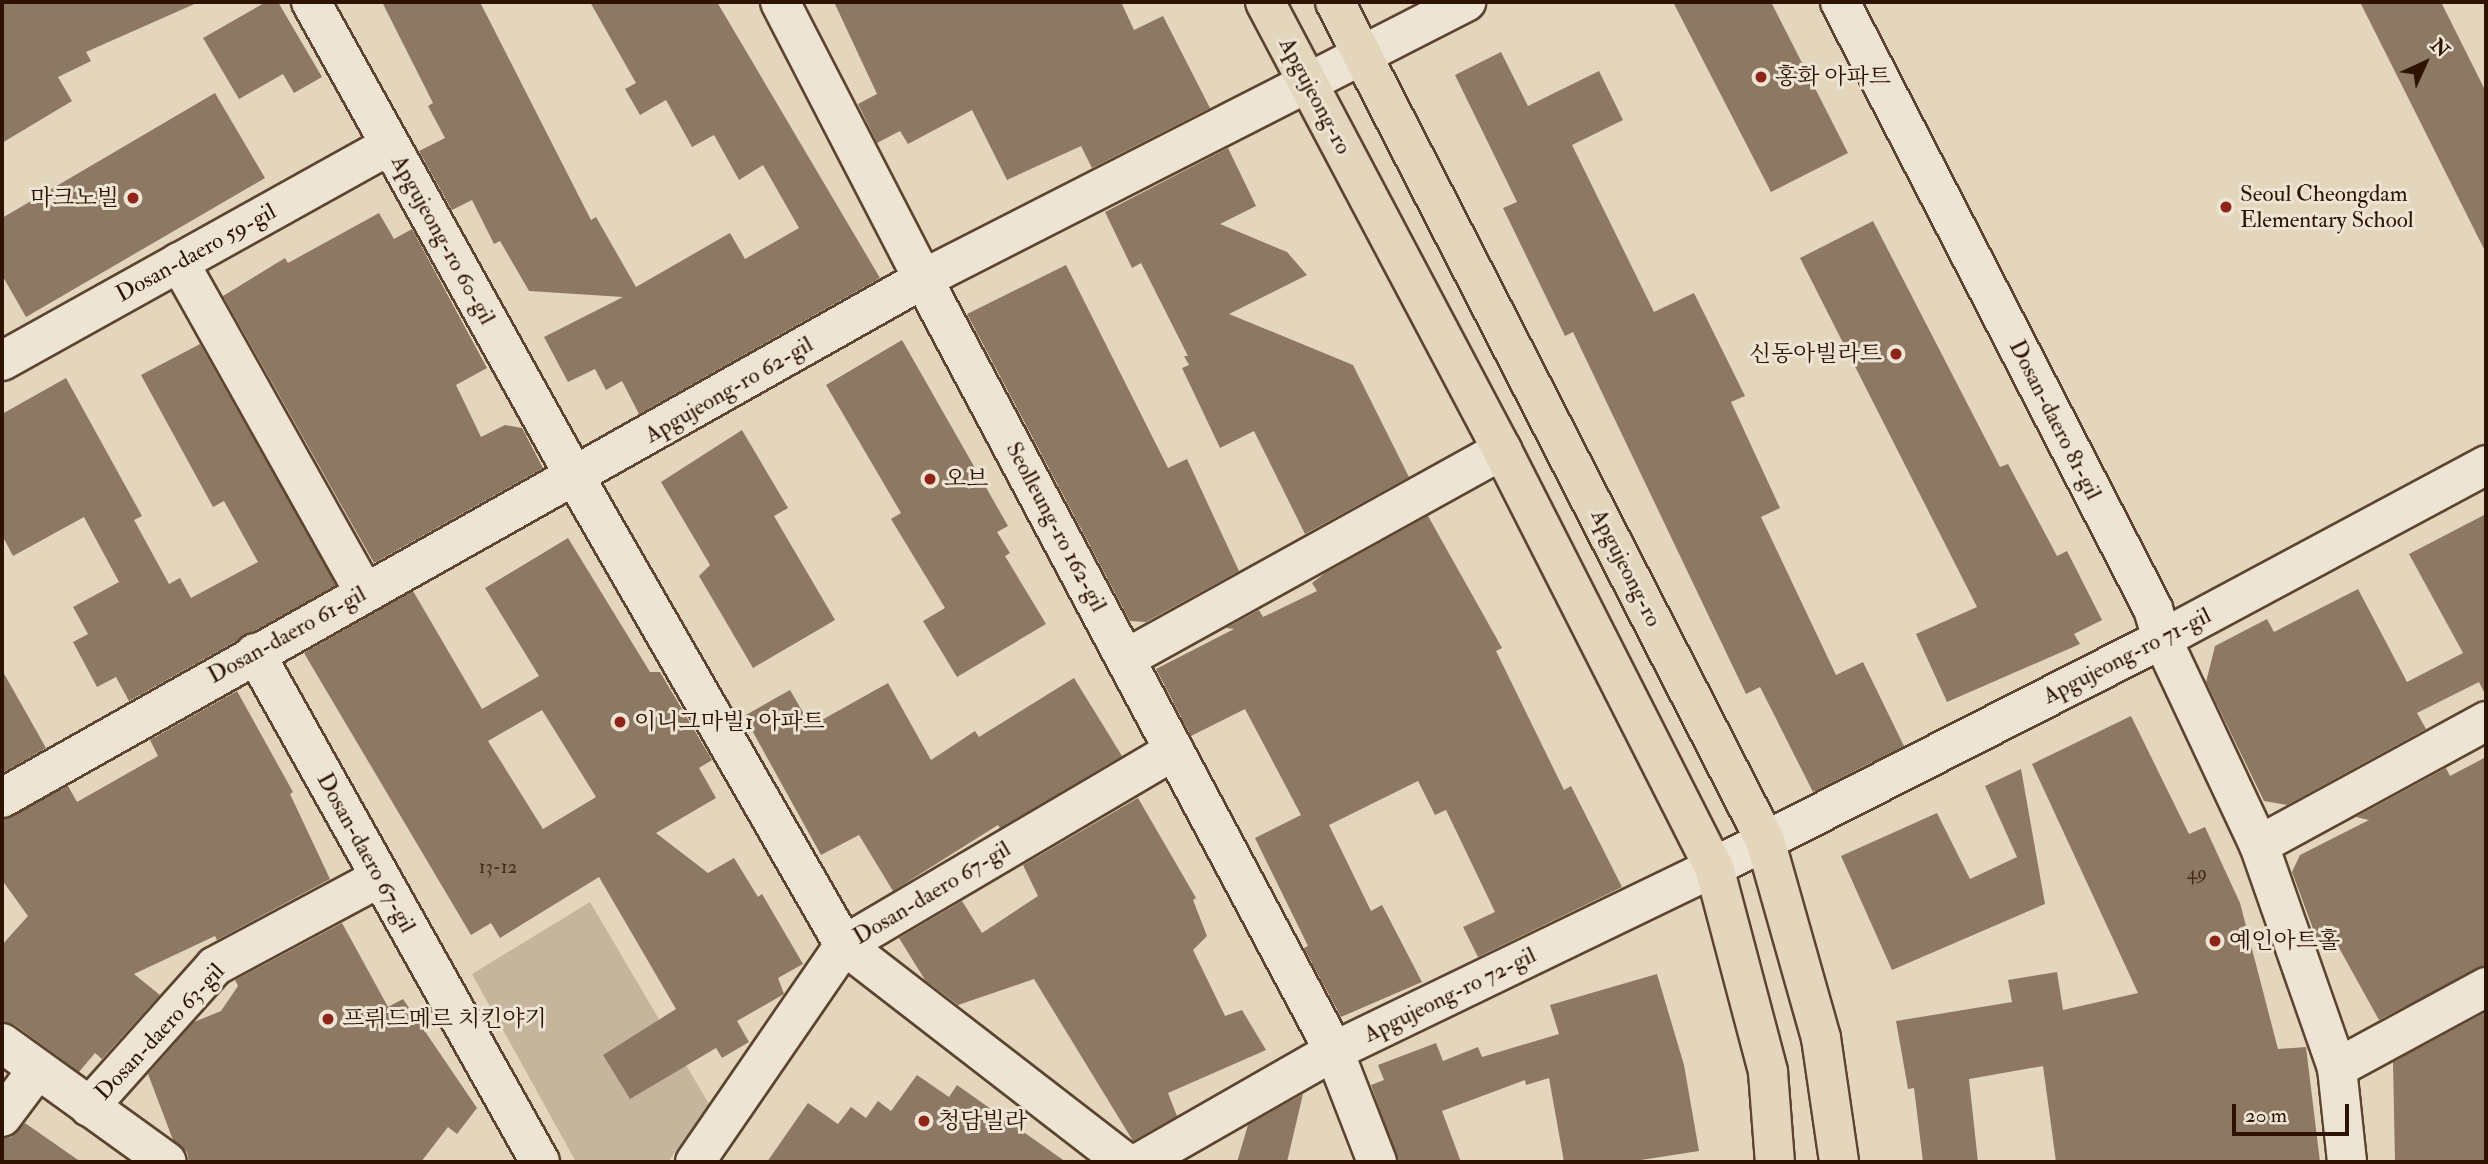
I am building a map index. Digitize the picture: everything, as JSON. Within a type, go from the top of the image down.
[{"type":"main road","name":"Apgujeong-ro","points":[[1265,2],[1502,450],[1714,867],[1768,1072],[1775,1162]]},
{"type":"main road","name":"Apgujeong-ro","points":[[1335,2],[1765,840],[1821,1038],[1839,1162]]},
{"type":"street","name":"Apgujeong-ro 60-gil","points":[[311,2],[575,477]]},
{"type":"street","name":"Seolleung-ro 162-gil","points":[[780,2],[923,279],[1334,1051],[1377,1162]]},
{"type":"street","name":"Apgujeong-ro 62-gil","points":[[575,477],[923,279],[1466,2]]},
{"type":"street","name":"Dosan-daero 81-gil","points":[[1840,2],[2153,609],[2162,639],[2259,845],[2337,1068],[2347,1162]]},
{"type":"street","name":"Dosan-daero 59-gil","points":[[2,361],[390,145]]},
{"type":"street","points":[[179,262],[364,591]]},
{"type":"street","points":[[1127,658],[1502,450]]},
{"type":"street","name":"Apgujeong-ro 71-gil","points":[[1765,840],[2162,639],[2486,465]]},
{"type":"street","points":[[575,477],[844,945],[1125,1162]]},
{"type":"street","name":"Dosan-daero 61-gil","points":[[2,798],[364,591],[575,477]]},
{"type":"street","name":"Dosan-daero 67-gil","points":[[255,653],[540,1162]]},
{"type":"street","points":[[2259,845],[2486,721]]},
{"type":"street","name":"Dosan-daero 67-gil","points":[[695,1162],[844,945],[1174,751]]},
{"type":"street","name":"Apgujeong-ro 72-gil","points":[[1140,1162],[1334,1051],[1765,840]]},
{"type":"street","name":"Dosan-daero 63-gil","points":[[89,1107],[215,966],[379,878]]},
{"type":"street","points":[[2337,1068],[2486,987]]},
{"type":"street","points":[[2,1043],[167,1162]]},
{"type":"street","points":[[2,1117],[37,1070]]},
{"type":"shaded area","points":[[590,902],[709,1104],[668,1162],[576,1162],[472,974]]},
{"type":"building","points":[[2,2],[199,2],[86,52],[91,61],[58,77],[72,101],[2,143]]},
{"type":"building","points":[[266,2],[278,2],[322,77],[294,93],[283,74],[239,99],[203,38]]},
{"type":"building","points":[[382,2],[480,2],[591,220],[596,217],[636,287],[730,233],[745,259],[799,228],[763,165],[739,180],[714,135],[692,147],[666,100],[640,115],[625,89],[636,83],[590,2],[717,2],[880,278],[639,414],[622,381],[606,390],[595,369],[568,382],[544,337],[623,297],[529,291],[500,241],[494,244],[472,200],[452,210],[419,151],[445,138],[428,106],[433,103]]},
{"type":"building","points":[[834,2],[1121,2],[1134,30],[1163,16],[1210,108],[1092,168],[1081,146],[1007,180],[972,110],[908,144],[900,131],[877,143],[858,104],[877,94]]},
{"type":"building","name":"홍화 아파트","points":[[1673,2],[1771,2],[1848,153],[1771,192]]},
{"type":"building","points":[[2360,2],[2441,2],[2486,92],[2486,253]]},
{"type":"building","points":[[1501,52],[1528,106],[1599,71],[1623,120],[1572,145],[1654,312],[1694,293],[1745,396],[1731,402],[1780,508],[1761,517],[1836,675],[1863,662],[1904,746],[1813,792],[1760,687],[1746,694],[1573,332],[1565,336],[1503,208],[1517,202],[1455,75]]},
{"type":"building","name":"마크노빌","points":[[215,93],[265,178],[26,317],[2,275],[2,218]]},
{"type":"building","points":[[1228,148],[1256,206],[1220,224],[1287,252],[1307,275],[1229,314],[1353,365],[1409,477],[1305,534],[1254,431],[1220,448],[1182,368],[1189,365],[1184,356],[1188,356],[1141,263],[1132,268],[1105,212]]},
{"type":"building","points":[[379,213],[394,239],[412,229],[487,368],[456,385],[481,437],[505,425],[522,428],[543,468],[374,563],[223,296],[285,258],[288,263]]},
{"type":"building","points":[[1873,221],[2000,467],[2008,464],[2057,556],[2067,551],[2102,620],[2074,634],[2080,644],[1947,702],[1916,634],[1977,607],[1800,258]]},
{"type":"building","points":[[1066,265],[1168,468],[1187,459],[1239,571],[1146,622],[1130,621],[967,314]]},
{"type":"building","name":"오브","points":[[902,340],[1008,526],[997,532],[1010,553],[1005,556],[1046,624],[957,677],[923,621],[945,608],[891,519],[901,513],[826,385]]},
{"type":"building","points":[[200,344],[336,585],[129,701],[116,677],[97,687],[73,642],[88,634],[73,607],[119,582],[84,517],[13,556],[2,535],[2,414],[66,378],[142,516],[134,520],[169,584],[180,578],[191,598],[258,562],[224,501],[213,507],[141,375]]},
{"type":"building","points":[[742,430],[788,508],[774,516],[835,620],[753,668],[699,576],[710,565],[661,482]]},
{"type":"building","points":[[2486,514],[2486,696],[2479,682],[2417,713],[2426,729],[2287,805],[2264,801],[2206,682],[2215,646],[2267,619],[2274,632],[2358,589],[2407,682],[2463,653],[2409,554]]},
{"type":"building","points":[[1428,516],[1502,648],[1496,651],[1564,790],[1571,786],[1622,887],[1478,957],[1463,927],[1495,912],[1446,810],[1435,815],[1418,781],[1329,825],[1371,911],[1382,905],[1422,982],[1341,1017],[1304,948],[1308,946],[1255,838],[1301,815],[1245,709],[1191,736],[1156,669],[1234,629],[1226,628],[1259,610],[1263,617],[1317,591],[1312,583],[1325,573]]},
{"type":"building","points":[[568,538],[650,672],[660,672],[712,760],[699,768],[716,798],[656,833],[708,873],[734,858],[758,897],[762,894],[803,964],[778,978],[784,994],[737,1021],[749,1042],[722,1058],[716,1048],[630,1099],[603,1055],[676,1009],[599,877],[500,938],[491,923],[471,935],[304,653],[413,591],[482,709],[539,676],[485,588]],"holes":[[[542,710],[596,797],[543,829],[488,741]]]},
{"type":"building","points":[[2,670],[46,748],[2,773]]},
{"type":"building","points":[[1074,678],[1122,756],[1000,828],[998,825],[893,891],[859,835],[821,855],[744,716],[790,690],[811,726],[888,683],[931,760],[975,731],[979,737]]},
{"type":"building","points":[[237,691],[293,792],[290,794],[330,879],[217,940],[215,936],[134,974],[160,995],[102,1059],[95,1053],[79,1072],[15,1025],[2,1022],[2,945],[28,916],[2,880],[2,820],[68,786],[77,802],[158,756],[150,740]]},
{"type":"building","points":[[2131,716],[2189,834],[2205,827],[2240,903],[2278,1049],[2306,1047],[2320,1162],[2056,1162],[2043,1066],[1969,1079],[1978,1162],[1923,1162],[1914,1088],[1908,1089],[1896,1021],[2012,1002],[2008,980],[2057,972],[2063,1010],[2138,993],[2032,764]]},
{"type":"building","points":[[2486,757],[2486,965],[2379,1020],[2333,937],[2319,945],[2292,872],[2300,855],[2369,820],[2356,817],[2446,768],[2450,776]]},
{"type":"building","points":[[2021,769],[2045,904],[1892,970],[1841,856],[1937,813],[1970,879],[2017,857],[1985,786]]},
{"type":"building","points":[[1138,798],[1196,898],[1193,900],[1207,936],[1193,950],[1225,1016],[1242,1010],[1266,1050],[1168,1093],[1177,1116],[1133,1141],[1034,979],[958,1005],[925,980],[899,938],[962,901],[982,933],[1038,896],[1023,865]]},
{"type":"building","points":[[342,923],[388,1007],[403,999],[477,1108],[457,1134],[448,1127],[421,1162],[189,1162],[187,1152],[173,1140],[148,1074],[194,1022],[221,1011],[238,986],[235,980]]},
{"type":"building","points":[[1657,974],[1684,1065],[1699,1151],[1628,1162],[1564,1162],[1549,1078],[1526,1085],[1525,1080],[1442,1111],[1461,1162],[1398,1162],[1371,1085],[1384,1080],[1378,1065],[1436,1043],[1443,1061],[1478,1047],[1482,1057],[1559,1034],[1550,1005]]},
{"type":"building","points":[[2486,1012],[2486,1162],[2395,1162],[2393,1062]]},
{"type":"building","name":"청담빌라","points":[[917,1075],[949,1097],[957,1085],[1066,1162],[767,1162],[808,1103],[838,1124],[851,1107],[866,1118],[878,1101],[891,1111]]},
{"type":"building","points":[[1303,1094],[1287,1162],[1237,1162],[1248,1125]]},
{"type":"building","points":[[25,1123],[81,1162],[2,1162],[2,1138],[11,1137]]},
{"type":"place","name":"홍화 아파트","points":[[1761,77]]},
{"type":"place","name":"마크노빌","points":[[133,198]]},
{"type":"place","name":"Seoul Cheongdam Elementary School","points":[[2226,207]]},
{"type":"place","name":"신동아빌라트","points":[[1896,354]]},
{"type":"place","name":"오브","points":[[930,479]]},
{"type":"place","name":"이니그마빌1 아파트","points":[[620,722]]},
{"type":"place","name":"예인아트홀","points":[[2215,941]]},
{"type":"place","name":"프뤼드메르 치킨야기","points":[[328,1019]]},
{"type":"place","name":"청담빌라","points":[[924,1121]]}]
